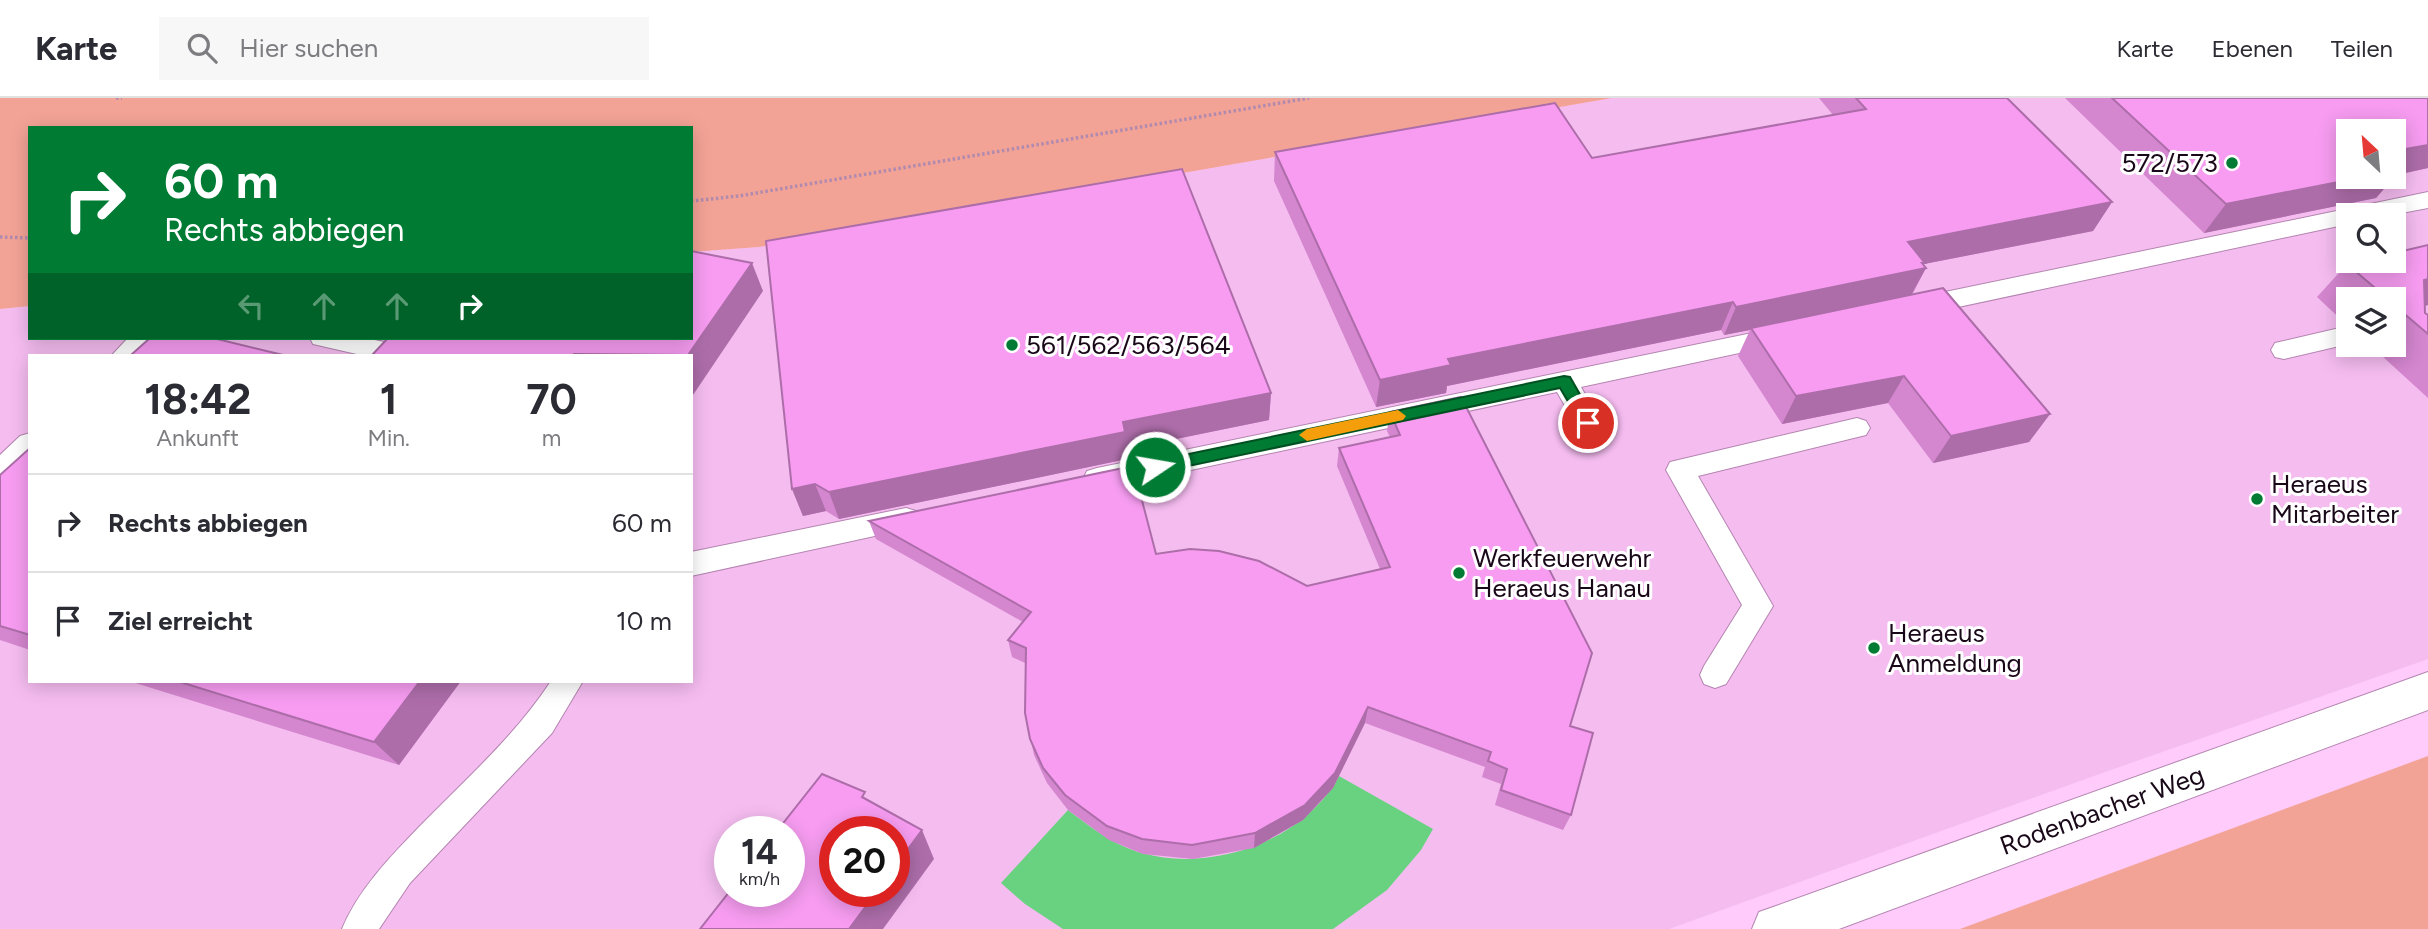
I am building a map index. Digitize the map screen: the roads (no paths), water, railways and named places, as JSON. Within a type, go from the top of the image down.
[{"type":"street","name":"Rodenbacher Weg","points":[[1776,929],[2428,691]]},
{"type":"lane","points":[[2406,205],[2428,200]]},
{"type":"lane","points":[[1899,311],[2336,219]]},
{"type":"lane","points":[[1073,484],[1804,331]]},
{"type":"lane","points":[[2284,350],[2336,338]]},
{"type":"lane","points":[[126,354],[142,340]]},
{"type":"lane","points":[[331,340],[399,354]]},
{"type":"lane","points":[[1564,381],[1588,423]]},
{"type":"lane","points":[[1715,675],[1758,606],[1680,470],[1857,428]]},
{"type":"lane","points":[[0,471],[28,445]]},
{"type":"lane","points":[[693,564],[937,512]]},
{"type":"lane","points":[[359,929],[398,873],[541,723],[567,683]]},
{"type":"place","name":"572/573","points":[[2232,163]]},
{"type":"place","name":"561/562/563/564","points":[[1012,345]]},
{"type":"place","name":"Heraeus Mitarbeiter","points":[[2257,499]]},
{"type":"place","name":"Werkfeuerwehr Heraeus Hanau","points":[[1459,573]]},
{"type":"place","name":"Heraeus Anmeldung","points":[[1874,648]]}]
